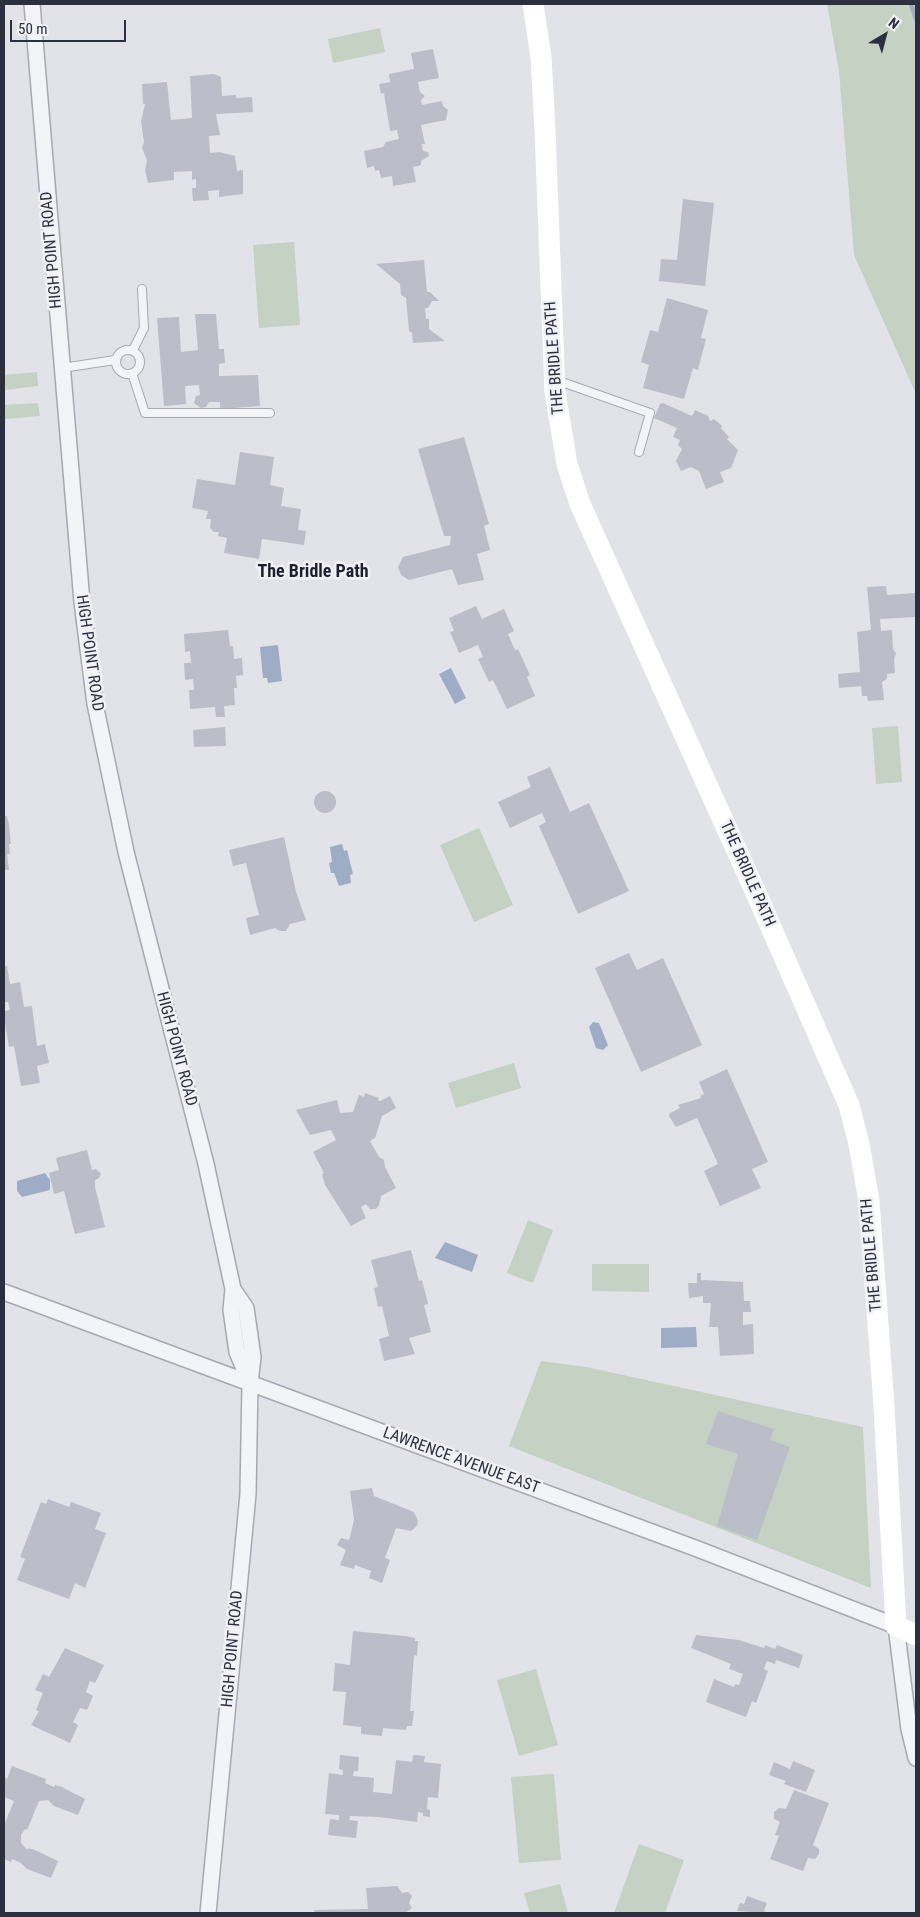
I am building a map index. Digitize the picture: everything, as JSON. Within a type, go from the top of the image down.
[{"type":"street","name":"HIGH POINT ROAD","points":[[32,4],[82,602],[95,704],[126,852],[206,1164],[233,1289],[231,1310],[237,1352],[250,1383],[248,1494],[208,1913]]},
{"type":"street","name":"THE BRIDLE PATH","points":[[534,4],[541,57],[555,379],[567,464],[580,504],[772,929],[849,1105],[859,1144],[869,1202],[884,1406],[896,1626],[909,1730],[916,1758]]},
{"type":"street","name":"LAWRENCE AVENUE EAST","points":[[4,1292],[696,1548],[916,1635]]},
{"type":"lane","points":[[133,350],[144,328],[142,289]]},
{"type":"lane","points":[[62,368],[115,360],[122,351],[133,350]]},
{"type":"lane","points":[[132,373],[140,364],[139,356],[133,350]]},
{"type":"lane","points":[[115,360],[120,371],[132,373]]},
{"type":"lane","points":[[132,373],[145,413],[270,413]]},
{"type":"lane","points":[[555,379],[650,413],[639,452]]},
{"type":"green space","points":[[827,4],[916,4],[916,394],[854,255],[839,71]]},
{"type":"green space","points":[[380,28],[385,52],[333,63],[328,39]]},
{"type":"green space","points":[[294,242],[300,325],[259,328],[253,245]]},
{"type":"green space","points":[[37,372],[38,386],[4,390],[4,375]]},
{"type":"green space","points":[[38,403],[40,416],[4,419],[4,405]]},
{"type":"green space","points":[[898,726],[902,782],[876,784],[872,728]]},
{"type":"green space","points":[[479,828],[513,905],[474,922],[440,845]]},
{"type":"green space","points":[[514,1063],[521,1088],[456,1108],[448,1083]]},
{"type":"green space","points":[[528,1220],[553,1230],[533,1283],[507,1273]]},
{"type":"green space","points":[[592,1264],[649,1264],[649,1292],[592,1291]]},
{"type":"green space","points":[[541,1361],[586,1367],[863,1427],[871,1588],[509,1446]]},
{"type":"green space","points":[[536,1669],[558,1745],[519,1756],[497,1680]]},
{"type":"green space","points":[[554,1774],[561,1860],[519,1863],[511,1777]]},
{"type":"green space","points":[[639,1844],[684,1860],[665,1913],[614,1913]]},
{"type":"green space","points":[[560,1884],[568,1913],[530,1913],[524,1893]]},
{"type":"water","points":[[278,645],[282,681],[268,683],[267,678],[263,678],[260,647]]},
{"type":"water","points":[[451,668],[466,698],[455,704],[439,674]]},
{"type":"water","points":[[342,844],[344,851],[347,850],[353,874],[350,875],[351,883],[339,886],[334,873],[331,873],[329,863],[332,862],[330,847]]},
{"type":"water","points":[[593,1022],[599,1023],[608,1045],[603,1050],[596,1048],[589,1027]]},
{"type":"water","points":[[45,1173],[50,1180],[50,1190],[22,1197],[17,1191],[17,1181]]},
{"type":"water","points":[[445,1242],[478,1255],[472,1272],[435,1258]]},
{"type":"water","points":[[696,1327],[697,1347],[661,1348],[661,1328]]},
{"type":"building","points":[[433,49],[439,78],[418,82],[420,92],[425,96],[421,100],[422,105],[442,101],[443,106],[448,110],[446,120],[421,125],[425,144],[422,144],[423,151],[428,152],[429,156],[421,161],[421,165],[413,167],[416,182],[393,186],[392,176],[381,178],[379,170],[375,171],[374,166],[367,168],[364,151],[383,147],[386,142],[399,139],[397,130],[390,131],[384,93],[381,94],[379,84],[390,82],[389,74],[414,69],[411,53]]},
{"type":"building","points":[[214,74],[221,77],[222,96],[236,95],[236,98],[252,97],[253,112],[216,114],[220,135],[209,136],[210,153],[219,152],[235,156],[237,171],[243,170],[243,194],[219,197],[219,190],[208,191],[209,200],[193,201],[192,188],[196,188],[196,179],[192,180],[192,171],[174,172],[174,180],[148,183],[145,170],[147,160],[142,148],[144,142],[141,121],[145,104],[143,104],[142,84],[167,82],[171,120],[192,118],[190,76]]},
{"type":"building","points":[[683,199],[714,203],[705,286],[659,281],[661,259],[677,260]]},
{"type":"building","points":[[424,260],[427,292],[430,292],[439,301],[432,301],[428,308],[425,308],[426,319],[429,319],[429,329],[445,341],[413,343],[412,333],[409,331],[406,298],[401,295],[400,284],[376,264]]},
{"type":"building","points":[[667,298],[708,310],[701,338],[706,339],[698,370],[693,368],[684,399],[643,388],[649,365],[641,362],[650,330],[658,332]]},
{"type":"building","points":[[195,314],[216,314],[219,349],[224,349],[225,363],[219,364],[219,376],[258,375],[260,406],[220,409],[220,402],[209,402],[206,407],[201,408],[194,403],[196,396],[200,395],[199,385],[185,386],[186,404],[164,406],[157,318],[179,317],[181,352],[198,350]]},
{"type":"building","points":[[663,403],[692,416],[695,410],[708,416],[710,421],[714,419],[722,426],[721,428],[729,437],[727,439],[738,450],[731,468],[720,472],[724,482],[706,489],[699,471],[691,467],[681,471],[676,461],[682,449],[678,445],[680,440],[673,437],[677,428],[654,418],[660,404]]},
{"type":"building","points":[[464,437],[489,524],[484,526],[490,550],[477,554],[484,580],[458,585],[452,569],[409,580],[401,575],[398,567],[403,557],[450,545],[451,536],[444,536],[418,449]]},
{"type":"building","points":[[240,452],[274,457],[270,485],[284,488],[281,506],[301,509],[298,530],[306,531],[304,545],[262,539],[259,559],[224,553],[227,538],[218,536],[219,532],[214,532],[210,528],[211,519],[206,519],[208,511],[192,508],[197,479],[235,485]]},
{"type":"building","points":[[886,586],[887,595],[915,593],[916,617],[880,619],[881,631],[892,630],[893,649],[896,653],[894,659],[895,673],[887,674],[887,679],[882,682],[884,700],[868,701],[867,696],[862,696],[861,686],[839,688],[838,674],[860,672],[857,632],[871,630],[867,587]]},
{"type":"building","points":[[476,606],[482,619],[504,609],[514,631],[508,634],[515,650],[518,649],[530,675],[527,677],[535,696],[507,709],[493,680],[489,682],[478,659],[483,657],[478,645],[459,653],[450,632],[454,631],[449,618]]},
{"type":"building","points":[[228,630],[230,646],[233,646],[234,659],[242,658],[243,675],[236,676],[237,688],[234,688],[235,705],[224,706],[225,717],[216,717],[215,707],[190,709],[189,690],[194,690],[193,679],[185,680],[184,663],[191,663],[190,651],[185,652],[184,634]]},
{"type":"building","points":[[225,727],[226,746],[194,747],[193,730]]},
{"type":"building","points":[[550,767],[570,812],[589,803],[629,891],[578,914],[539,826],[546,822],[542,813],[510,828],[498,802],[531,787],[527,777]]},
{"type":"building","points":[[325,791],[333,794],[336,802],[333,810],[325,813],[317,810],[314,802],[317,794]]},
{"type":"building","points":[[4,816],[7,816],[11,844],[9,844],[10,854],[7,854],[9,870],[4,870]]},
{"type":"building","points":[[284,837],[296,892],[306,920],[290,924],[286,931],[280,931],[275,928],[250,935],[246,918],[259,915],[246,863],[233,866],[229,850]]},
{"type":"building","points":[[629,953],[637,970],[663,958],[702,1045],[641,1072],[595,968]]},
{"type":"building","points":[[7,966],[10,984],[20,982],[24,1007],[32,1006],[37,1046],[45,1044],[49,1063],[37,1066],[40,1083],[21,1086],[14,1046],[9,1047],[4,1018],[4,1011],[10,1010],[8,1002],[4,1002],[4,967]]},
{"type":"building","points":[[727,1069],[768,1162],[752,1169],[761,1188],[720,1206],[704,1171],[718,1164],[697,1118],[676,1127],[669,1116],[670,1113],[680,1108],[678,1105],[701,1098],[700,1096],[704,1094],[699,1082]]},
{"type":"building","points":[[365,1093],[379,1098],[378,1101],[390,1096],[396,1108],[382,1116],[375,1138],[370,1141],[379,1157],[384,1160],[385,1167],[396,1188],[381,1196],[376,1209],[370,1209],[366,1204],[361,1207],[366,1218],[351,1226],[325,1185],[322,1174],[324,1173],[313,1152],[336,1140],[331,1130],[310,1135],[296,1110],[337,1100],[340,1113],[353,1112],[359,1095],[364,1097]]},
{"type":"building","points":[[87,1150],[92,1170],[96,1169],[101,1174],[95,1180],[95,1187],[105,1227],[75,1234],[64,1191],[54,1194],[49,1173],[59,1170],[56,1158]]},
{"type":"building","points":[[411,1250],[419,1281],[422,1280],[428,1304],[424,1305],[431,1332],[409,1338],[415,1354],[384,1361],[379,1339],[389,1336],[382,1306],[378,1307],[374,1288],[378,1287],[371,1260]]},
{"type":"building","points":[[697,1273],[701,1273],[701,1280],[743,1282],[744,1301],[750,1301],[751,1312],[743,1312],[743,1325],[753,1324],[754,1354],[720,1356],[718,1327],[709,1327],[711,1303],[703,1303],[703,1296],[689,1298],[688,1283],[697,1283]]},
{"type":"building","points":[[718,1411],[774,1429],[770,1440],[790,1447],[757,1540],[717,1526],[738,1454],[706,1444]]},
{"type":"building","points":[[372,1488],[374,1496],[414,1512],[418,1521],[417,1526],[411,1531],[396,1528],[385,1558],[390,1560],[382,1583],[369,1578],[371,1571],[355,1565],[354,1569],[340,1565],[346,1550],[337,1545],[341,1538],[349,1540],[351,1533],[354,1520],[350,1491]]},
{"type":"building","points":[[48,1499],[69,1507],[71,1502],[101,1513],[95,1529],[106,1533],[85,1588],[75,1583],[69,1599],[17,1580],[25,1559],[20,1557],[41,1502],[46,1504]]},
{"type":"building","points":[[353,1631],[405,1636],[415,1638],[415,1641],[418,1641],[417,1656],[414,1655],[410,1711],[414,1711],[412,1726],[407,1726],[406,1730],[383,1728],[382,1736],[361,1734],[361,1727],[343,1725],[346,1692],[333,1691],[335,1663],[350,1665]]},
{"type":"building","points":[[696,1635],[739,1640],[764,1648],[765,1645],[775,1649],[777,1645],[803,1655],[799,1668],[776,1660],[775,1664],[767,1661],[764,1669],[768,1671],[756,1703],[752,1701],[746,1717],[706,1702],[714,1679],[734,1687],[735,1684],[739,1685],[743,1674],[729,1669],[731,1664],[691,1648]]},
{"type":"building","points":[[65,1648],[104,1665],[95,1683],[90,1681],[86,1692],[93,1696],[87,1710],[80,1708],[73,1722],[78,1725],[70,1743],[31,1725],[39,1711],[36,1710],[43,1693],[35,1690],[43,1674],[49,1677]]},
{"type":"building","points":[[340,1755],[359,1757],[358,1771],[354,1771],[353,1776],[374,1778],[373,1792],[392,1794],[396,1760],[412,1762],[413,1755],[425,1756],[424,1762],[441,1764],[438,1798],[428,1797],[427,1809],[430,1810],[430,1817],[423,1816],[423,1813],[418,1812],[417,1822],[379,1817],[350,1816],[349,1820],[358,1821],[356,1838],[328,1835],[330,1819],[339,1820],[339,1815],[325,1814],[329,1773],[343,1775],[343,1770],[339,1769]]},
{"type":"building","points":[[793,1761],[815,1770],[806,1792],[784,1784],[786,1781],[769,1775],[774,1762],[790,1769]]},
{"type":"building","points":[[12,1766],[46,1779],[45,1783],[54,1787],[55,1785],[62,1787],[85,1799],[78,1815],[54,1806],[48,1800],[39,1801],[27,1830],[25,1829],[21,1835],[21,1843],[27,1850],[28,1848],[35,1850],[58,1861],[51,1878],[27,1869],[21,1863],[12,1859],[11,1862],[4,1859],[4,1825],[14,1801],[4,1797],[4,1777],[7,1779]]},
{"type":"building","points":[[794,1790],[829,1803],[813,1845],[819,1849],[819,1854],[815,1859],[808,1858],[803,1871],[770,1859],[779,1836],[775,1835],[780,1822],[774,1819],[774,1812],[779,1808],[786,1809]]},
{"type":"building","points":[[397,1886],[402,1893],[408,1892],[412,1896],[409,1903],[412,1908],[405,1913],[315,1913],[314,1910],[368,1909],[366,1888]]},
{"type":"building","points":[[747,1896],[767,1903],[764,1911],[768,1913],[737,1911],[740,1903],[744,1904]]},
{"type":"waterway","points":[[911,4],[916,19]]},
{"type":"district","name":"The Bridle Path","points":[[313,572]]}]
